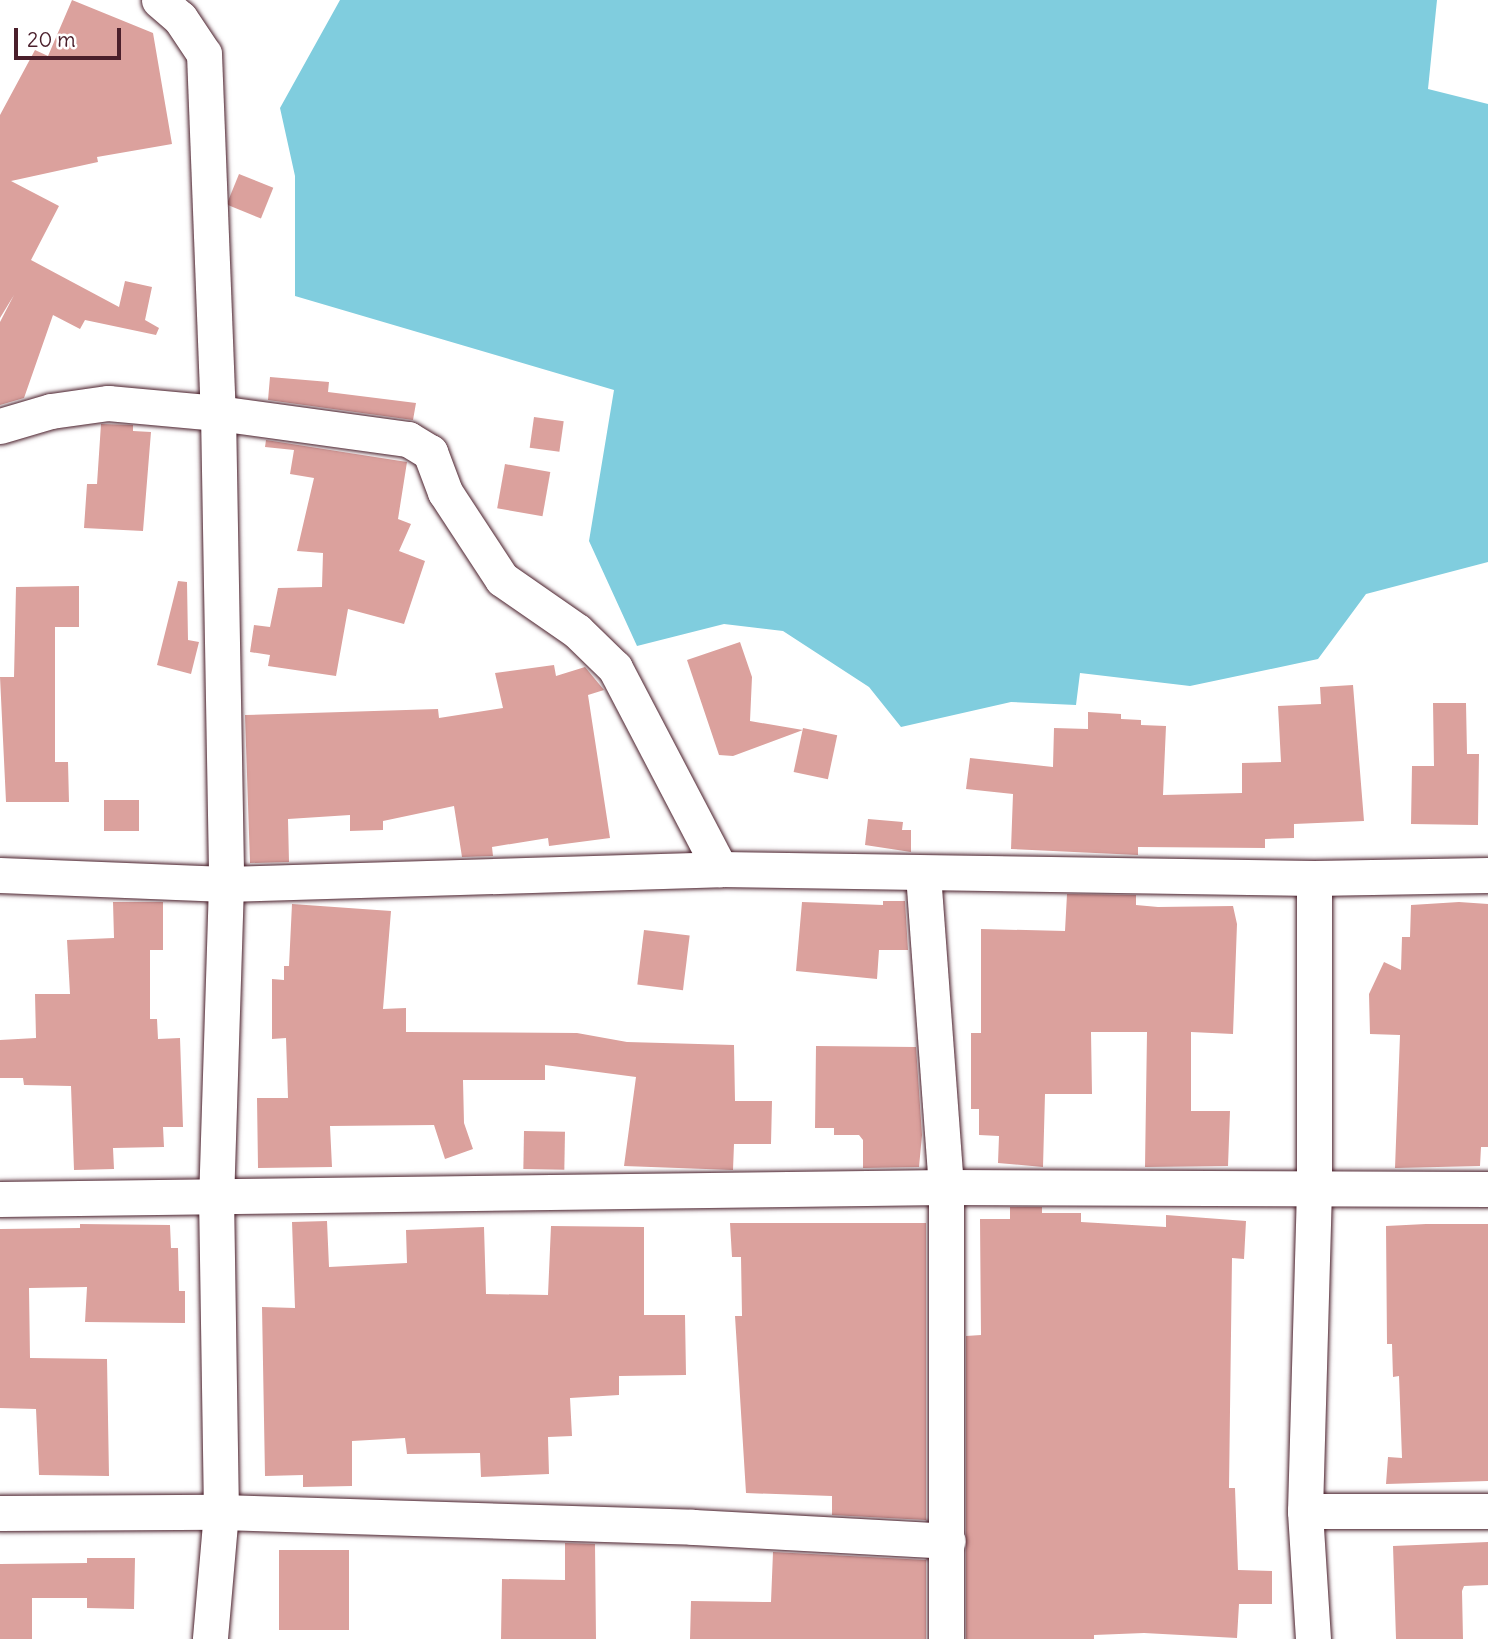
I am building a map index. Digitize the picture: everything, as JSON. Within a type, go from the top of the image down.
[{"type":"street","points":[[159,0],[180,18],[204,54],[218,413],[226,884],[216,1195],[221,1511],[210,1639]]},
{"type":"street","points":[[0,426],[51,411],[108,403],[218,413],[408,439],[430,452],[445,492],[502,579],[577,631],[615,668],[720,869]]},
{"type":"street","points":[[0,875],[226,884],[720,869],[1314,878],[1488,875]]},
{"type":"street","points":[[923,874],[946,1188],[946,1639]]},
{"type":"street","points":[[1313,1639],[1305,1511],[1314,1188],[1314,878]]},
{"type":"street","points":[[0,1199],[946,1188],[1488,1189]]},
{"type":"street","points":[[0,1513],[221,1511],[948,1541]]},
{"type":"street","points":[[1305,1511],[1488,1511]]},
{"type":"water","points":[[340,0],[1437,0],[1428,89],[1488,104],[1488,562],[1366,594],[1318,659],[1190,686],[1080,673],[1076,705],[1011,702],[901,727],[869,687],[783,631],[724,624],[637,646],[589,541],[614,390],[295,296],[295,176],[280,108]]},
{"type":"building","points":[[72,0],[153,33],[172,144],[97,157],[98,162],[11,181],[59,206],[31,260],[119,307],[125,281],[152,287],[145,320],[159,328],[156,335],[85,320],[80,329],[53,315],[24,398],[0,405],[0,322],[14,295],[0,318],[0,115],[35,50],[48,56]]},
{"type":"building","points":[[239,174],[273,188],[261,218],[227,205]]},
{"type":"building","points":[[270,377],[329,382],[328,392],[416,403],[413,420],[268,400]]},
{"type":"building","points":[[534,417],[564,421],[559,452],[530,448]]},
{"type":"building","points":[[101,424],[133,425],[133,431],[151,432],[143,531],[84,528],[87,484],[97,484]]},
{"type":"building","points":[[266,440],[407,462],[398,519],[411,524],[399,551],[425,561],[404,624],[348,609],[336,676],[268,666],[270,655],[250,652],[254,625],[270,627],[278,588],[322,587],[323,553],[297,551],[314,478],[290,474],[294,450],[265,447]]},
{"type":"building","points":[[505,464],[550,472],[542,516],[497,508]]},
{"type":"building","points":[[178,581],[187,582],[188,640],[199,642],[191,674],[157,665]]},
{"type":"building","points":[[79,586],[79,627],[55,627],[55,762],[68,762],[69,802],[6,802],[0,677],[14,677],[16,587]]},
{"type":"building","points":[[740,642],[752,677],[750,721],[803,730],[733,756],[719,755],[687,660]]},
{"type":"building","points":[[554,665],[556,676],[585,667],[604,690],[588,695],[610,838],[549,846],[548,838],[492,847],[493,856],[462,857],[454,806],[383,821],[383,830],[350,831],[350,815],[288,819],[289,862],[250,863],[245,715],[438,709],[439,718],[503,708],[495,673]]},
{"type":"building","points":[[1353,685],[1364,821],[1294,824],[1294,838],[1265,839],[1265,848],[1138,847],[1138,855],[1011,849],[1013,794],[966,789],[970,758],[1053,767],[1054,728],[1088,729],[1088,712],[1121,714],[1121,719],[1141,720],[1141,725],[1166,726],[1163,795],[1242,793],[1242,763],[1281,762],[1278,706],[1321,704],[1320,687]]},
{"type":"building","points":[[1433,703],[1466,703],[1467,754],[1479,754],[1478,825],[1411,824],[1412,766],[1434,766]]},
{"type":"building","points":[[803,728],[837,735],[828,779],[794,772]]},
{"type":"building","points":[[104,800],[139,800],[139,831],[104,831]]},
{"type":"building","points":[[868,819],[903,822],[902,830],[911,830],[911,852],[865,845]]},
{"type":"building","points":[[1067,894],[1136,895],[1136,905],[1158,907],[1233,906],[1237,924],[1233,1034],[1191,1032],[1191,1111],[1230,1111],[1228,1166],[1145,1167],[1147,1032],[1091,1032],[1092,1094],[1045,1094],[1043,1167],[998,1163],[999,1136],[979,1135],[979,1109],[971,1109],[971,1033],[981,1033],[981,929],[1065,931]]},
{"type":"building","points":[[883,901],[905,901],[908,950],[879,950],[877,979],[796,971],[802,902],[883,905]]},
{"type":"building","points":[[113,902],[163,902],[163,950],[150,950],[150,1019],[157,1019],[158,1039],[180,1038],[183,1127],[163,1127],[164,1147],[113,1148],[114,1169],[74,1170],[71,1086],[24,1085],[23,1078],[0,1078],[0,1040],[36,1038],[35,994],[70,994],[67,940],[114,938]]},
{"type":"building","points":[[1459,902],[1488,904],[1488,1147],[1481,1147],[1480,1166],[1395,1168],[1400,1035],[1370,1034],[1369,994],[1384,962],[1401,970],[1402,937],[1410,937],[1411,905]]},
{"type":"building","points":[[292,904],[391,911],[383,1009],[406,1008],[406,1032],[577,1033],[627,1042],[734,1045],[735,1101],[772,1101],[771,1144],[734,1144],[733,1170],[624,1166],[636,1077],[545,1065],[545,1080],[463,1080],[464,1123],[473,1149],[445,1159],[434,1125],[330,1126],[332,1167],[258,1168],[257,1098],[288,1098],[286,1038],[272,1039],[272,979],[284,980],[284,966],[289,966]]},
{"type":"building","points":[[644,930],[690,936],[683,990],[637,985]]},
{"type":"building","points":[[816,1046],[916,1047],[922,1135],[919,1167],[863,1168],[863,1140],[859,1135],[834,1135],[834,1128],[815,1128]]},
{"type":"building","points":[[524,1131],[565,1132],[564,1170],[523,1169]]},
{"type":"building","points":[[1010,1207],[1042,1207],[1042,1213],[1081,1213],[1081,1222],[1166,1227],[1166,1215],[1246,1221],[1244,1259],[1232,1258],[1229,1488],[1235,1488],[1238,1570],[1272,1571],[1272,1604],[1239,1604],[1237,1638],[1144,1633],[1094,1635],[1094,1639],[966,1639],[966,1336],[981,1335],[980,1219],[1010,1219]]},
{"type":"building","points":[[327,1221],[329,1267],[407,1263],[406,1230],[484,1227],[486,1294],[548,1295],[551,1226],[644,1227],[644,1315],[685,1315],[686,1375],[619,1376],[619,1395],[570,1398],[572,1436],[548,1437],[549,1474],[481,1477],[480,1453],[407,1454],[405,1438],[352,1441],[352,1486],[303,1487],[303,1475],[265,1476],[262,1307],[295,1308],[292,1222]]},
{"type":"building","points":[[730,1223],[926,1223],[926,1520],[832,1515],[832,1496],[746,1493],[735,1316],[742,1316],[741,1257],[732,1257]]},
{"type":"building","points":[[80,1224],[170,1225],[171,1248],[178,1248],[179,1291],[185,1291],[185,1323],[85,1322],[87,1287],[29,1288],[30,1358],[107,1359],[109,1476],[39,1475],[36,1409],[0,1408],[0,1229],[80,1228]]},
{"type":"building","points":[[1488,1224],[1488,1481],[1386,1484],[1388,1457],[1402,1458],[1399,1376],[1393,1377],[1392,1344],[1387,1344],[1386,1226]]},
{"type":"building","points":[[1488,1542],[1488,1585],[1464,1586],[1462,1591],[1463,1639],[1396,1639],[1393,1546]]},
{"type":"building","points":[[565,1543],[595,1544],[596,1639],[501,1639],[502,1579],[565,1580]]},
{"type":"building","points":[[279,1550],[349,1550],[349,1630],[279,1630]]},
{"type":"building","points":[[773,1552],[926,1560],[926,1639],[690,1639],[691,1601],[771,1602]]},
{"type":"building","points":[[87,1558],[135,1558],[134,1609],[87,1608],[87,1598],[32,1598],[32,1639],[0,1639],[0,1564],[87,1563]]}]
